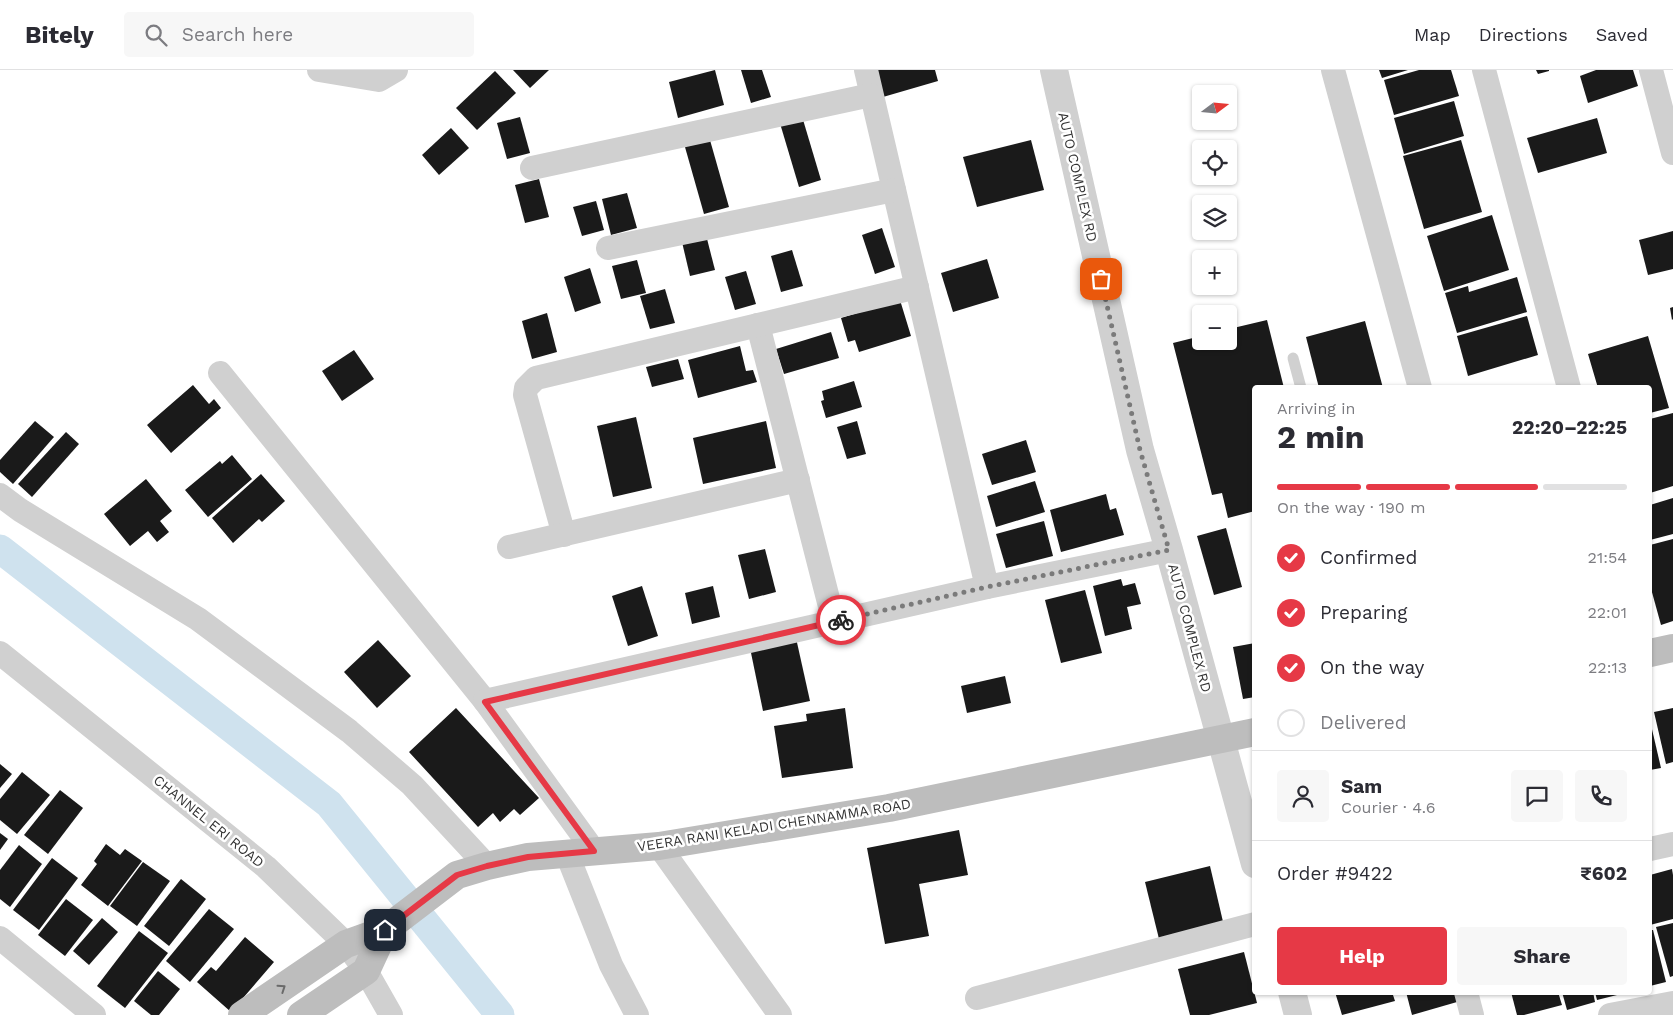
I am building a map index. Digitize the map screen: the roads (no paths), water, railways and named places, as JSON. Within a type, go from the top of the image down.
[{"type":"main road","points":[[1652,653],[1673,648]]},
{"type":"main road","name":"VEERA RANI KELADI CHENNAMMA ROAD","points":[[242,1015],[346,944],[395,922],[457,875],[487,866],[528,857],[659,846],[888,808],[1252,733]]},
{"type":"main road","points":[[301,1015],[366,972],[395,922]]},
{"type":"street","points":[[319,70],[379,80],[396,70]]},
{"type":"street","points":[[866,70],[987,587]]},
{"type":"street","name":"AUTO COMPLEX RD","points":[[1054,70],[1140,450],[1252,853]]},
{"type":"street","points":[[1334,70],[1419,385]]},
{"type":"street","points":[[1484,70],[1568,385]]},
{"type":"street","points":[[1651,70],[1669,121],[1673,153]]},
{"type":"street","points":[[532,168],[871,95]]},
{"type":"street","points":[[608,248],[894,190]]},
{"type":"street","points":[[564,535],[525,395],[526,388],[536,378],[917,287]]},
{"type":"street","points":[[758,324],[834,622]]},
{"type":"street","points":[[220,374],[485,702],[594,851]]},
{"type":"street","points":[[509,547],[798,480]]},
{"type":"street","points":[[0,495],[20,510],[198,619],[349,731],[412,784],[487,866]]},
{"type":"street","points":[[485,702],[987,587],[1169,550]]},
{"type":"street","name":"CHANNEL ERI ROAD","points":[[0,653],[266,867],[346,944],[366,972],[391,1015]]},
{"type":"street","points":[[1652,849],[1673,844]]},
{"type":"street","points":[[659,846],[780,1015]]},
{"type":"street","points":[[567,854],[611,965],[636,1015]]},
{"type":"street","points":[[977,998],[1252,925]]},
{"type":"street","points":[[0,938],[94,1015]]},
{"type":"street","points":[[1293,995],[1298,1015]]},
{"type":"street","points":[[1467,995],[1472,1015]]},
{"type":"street","points":[[1610,1015],[1673,1003]]},
{"type":"lane","points":[[1294,358],[1300,385]]},
{"type":"waterway","points":[[0,549],[329,804],[500,1015]]}]
